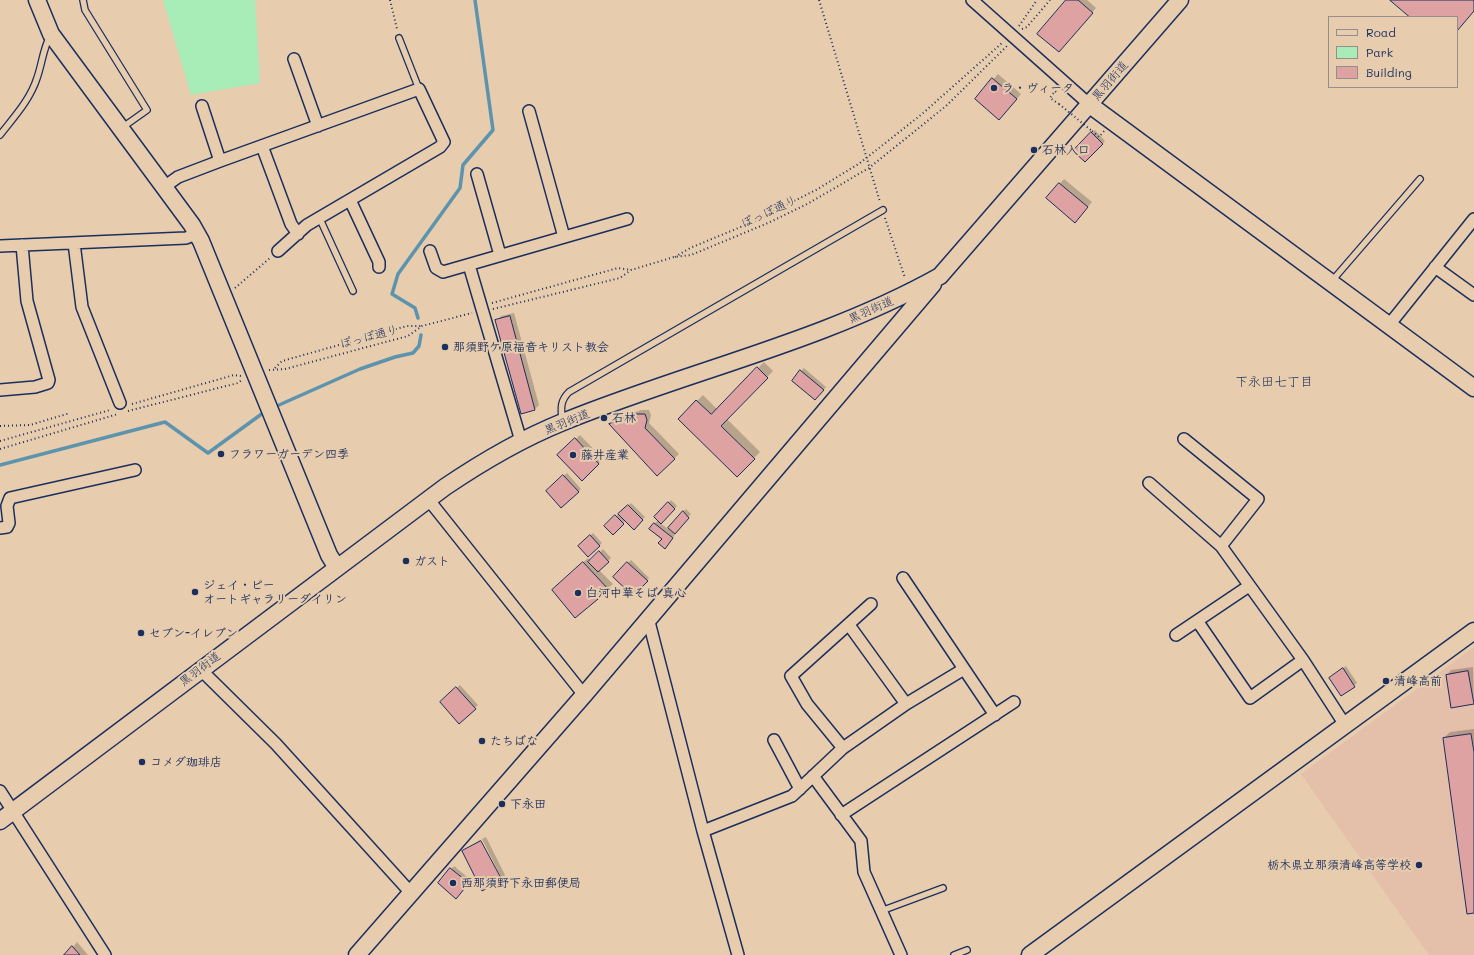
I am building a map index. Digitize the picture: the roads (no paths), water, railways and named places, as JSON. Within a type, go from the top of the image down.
[{"type":"street","points":[[37,0],[51,34],[164,187],[196,234],[225,297],[329,555],[337,568]]},
{"type":"street","points":[[972,0],[1090,104],[1474,388]]},
{"type":"street","name":"黒羽街道","points":[[6,816],[200,669],[428,500],[487,459],[521,441],[563,422],[853,319],[910,293],[940,276],[1180,0]]},
{"type":"street","points":[[294,59],[318,126]]},
{"type":"street","points":[[164,187],[178,177],[220,161],[420,90],[444,142],[440,148],[307,225],[278,251]]},
{"type":"street","points":[[202,106],[220,161]]},
{"type":"street","points":[[528,111],[564,237]]},
{"type":"street","points":[[262,146],[291,224],[298,234]]},
{"type":"street","points":[[477,174],[500,255]]},
{"type":"street","points":[[350,200],[379,262],[379,268]]},
{"type":"street","points":[[430,251],[436,268],[443,272],[627,219]]},
{"type":"street","points":[[1389,325],[1474,219]]},
{"type":"street","points":[[0,246],[186,238],[196,234]]},
{"type":"street","points":[[74,243],[82,307],[120,403]]},
{"type":"street","points":[[0,390],[35,387],[48,383],[49,380],[27,301],[22,245]]},
{"type":"street","points":[[469,265],[521,441]]},
{"type":"street","points":[[1435,267],[1474,295]]},
{"type":"street","points":[[357,955],[584,695],[940,276]]},
{"type":"street","points":[[1184,439],[1258,499],[1221,546]]},
{"type":"street","points":[[0,528],[7,527],[10,523],[7,506],[10,498],[135,470]]},
{"type":"street","points":[[1149,483],[1221,546],[1303,660],[1345,725]]},
{"type":"street","points":[[428,500],[584,695]]},
{"type":"street","points":[[903,578],[995,715]]},
{"type":"street","points":[[1176,635],[1198,622],[1249,586]]},
{"type":"street","points":[[843,748],[808,704],[791,676],[871,604]]},
{"type":"street","points":[[648,618],[703,831],[738,955]]},
{"type":"street","points":[[1198,622],[1250,698],[1303,660]]},
{"type":"street","points":[[849,625],[906,704]]},
{"type":"street","points":[[1030,955],[1474,631]]},
{"type":"street","points":[[200,669],[276,744],[411,893]]},
{"type":"street","points":[[703,831],[792,796],[843,748],[906,704],[964,669]]},
{"type":"street","points":[[841,814],[1014,702]]},
{"type":"street","points":[[774,740],[800,789]]},
{"type":"street","points":[[813,776],[861,841],[864,872],[901,955]]},
{"type":"street","points":[[0,791],[6,816],[105,955]]},
{"type":"lane","points":[[83,0],[85,10],[147,110],[121,129]]},
{"type":"lane","points":[[0,135],[30,95],[37,78],[45,45],[51,34]]},
{"type":"lane","points":[[399,38],[420,90]]},
{"type":"lane","points":[[1331,282],[1420,179]]},
{"type":"lane","points":[[563,422],[561,407],[562,399],[569,392],[883,210]]},
{"type":"lane","points":[[319,218],[353,291]]},
{"type":"lane","points":[[881,911],[943,888]]},
{"type":"lane","points":[[954,955],[966,950]]},
{"type":"waterway","points":[[418,318],[415,308],[392,294],[398,274],[460,188],[463,165],[493,130],[475,0]]},
{"type":"waterway","points":[[279,405],[360,369],[395,357],[413,353],[419,346],[421,335]]},
{"type":"waterway","points":[[0,465],[165,422],[208,453],[263,413]]},
{"type":"place","name":"ラ・ヴィータ","points":[[994,88]]},
{"type":"place","name":"石林入口","points":[[1034,150]]},
{"type":"place","name":"那須野ケ原福音キリスト教会","points":[[445,347]]},
{"type":"place","name":"石林","points":[[604,418]]},
{"type":"place","name":"フラワーガーデン四季","points":[[221,454]]},
{"type":"place","name":"藤井産業","points":[[573,455]]},
{"type":"place","name":"ガスト","points":[[406,561]]},
{"type":"place","name":"ジェイ・ピー オートギャラリーダイリン","points":[[195,592]]},
{"type":"place","name":"白河中華そば 真心","points":[[578,593]]},
{"type":"place","name":"セブン-イレブン","points":[[141,633]]},
{"type":"place","name":"清峰高前","points":[[1386,681]]},
{"type":"place","name":"たちばな","points":[[482,741]]},
{"type":"place","name":"コメダ珈琲店","points":[[142,762]]},
{"type":"place","name":"下永田","points":[[502,804]]},
{"type":"place","name":"栃木県立那須清峰高等学校","points":[[1419,865]]},
{"type":"place","name":"西那須野下永田郵便局","points":[[453,883]]},
{"type":"district","name":"下永田七丁目","points":[[1274,382]]}]
